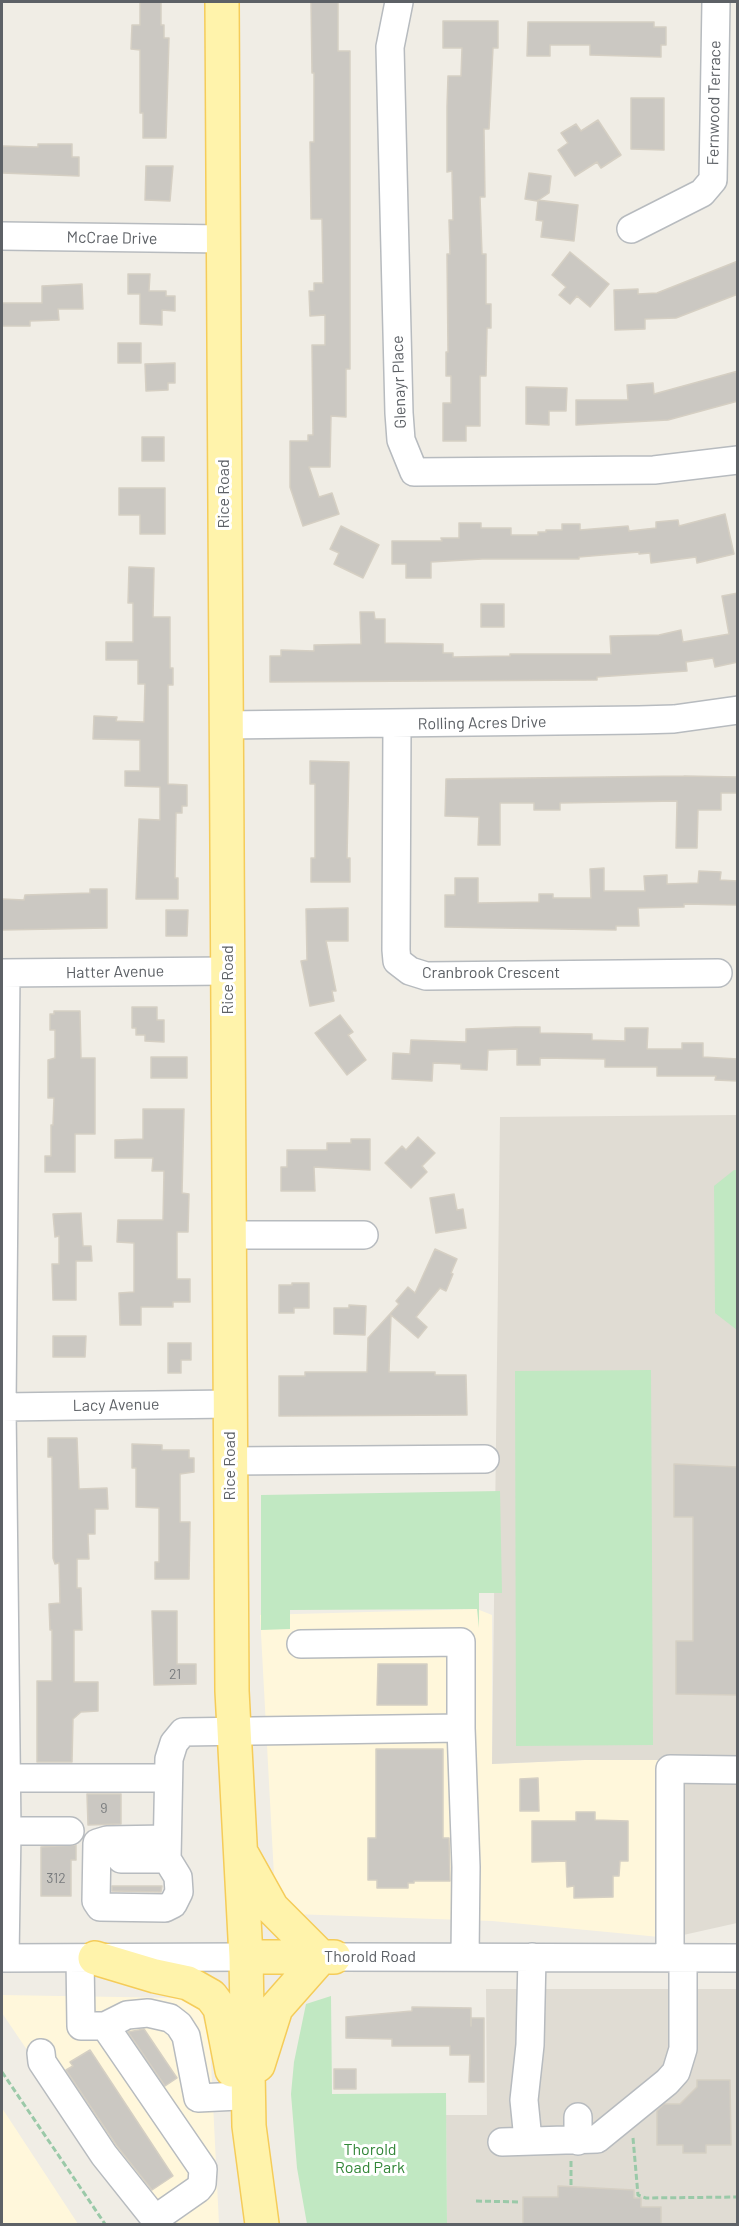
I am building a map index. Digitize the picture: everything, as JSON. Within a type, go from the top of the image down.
[{"type":"main road","name":"Rice Road","points":[[222,2],[230,1461],[233,1730],[246,1957],[244,2111]]},
{"type":"main road","points":[[240,1850],[272,1908],[331,1957],[294,1985],[272,2016],[244,2111]]},
{"type":"main road","name":"Thorold Road","points":[[246,1957],[331,1957]]},
{"type":"main road","points":[[88,1958],[188,1983],[211,1996],[220,2008],[244,2111],[262,2224]]},
{"type":"street","name":"Glenayr Place","points":[[399,2],[390,47],[399,413],[401,440],[414,472],[654,470],[738,460]]},
{"type":"street","name":"Fernwood Terrace","points":[[631,229],[702,193],[713,180],[717,2]]},
{"type":"street","name":"McCrae Drive","points":[[2,236],[222,239]]},
{"type":"street","name":"Rolling Acres Drive","points":[[225,725],[662,719],[738,710]]},
{"type":"street","name":"Cranbrook Crescent","points":[[397,724],[396,950],[398,962],[410,971],[426,976],[718,973]]},
{"type":"street","name":"Hatter Avenue","points":[[4,973],[228,971]]},
{"type":"street","points":[[3,1958],[8,1831],[5,1778],[2,1407],[4,973]]},
{"type":"street","points":[[229,1235],[364,1235]]},
{"type":"street","name":"Lacy Avenue","points":[[2,1407],[230,1404]]},
{"type":"street","points":[[230,1461],[485,1459]]},
{"type":"street","points":[[301,1644],[461,1642],[449,1728]]},
{"type":"street","points":[[350,1657],[436,1658],[447,1666],[449,1728],[466,1867],[465,1956]]},
{"type":"street","points":[[121,1859],[167,1849],[168,1778],[174,1743],[183,1732],[449,1728]]},
{"type":"street","points":[[532,1957],[530,2045],[525,2100],[515,2141],[578,2129],[597,2139],[667,2082],[680,2062],[683,2028],[677,1958],[670,1769],[738,1770]]},
{"type":"street","points":[[5,1778],[168,1778]]},
{"type":"street","points":[[8,1831],[70,1832]]},
{"type":"street","name":"Thorold Road","points":[[3,1958],[246,1957]]},
{"type":"street","name":"Thorold Road","points":[[331,1957],[738,1958]]},
{"type":"street","points":[[88,1958],[81,2026],[105,2026],[127,2015],[148,2013],[170,2018],[179,2025],[186,2036],[198,2098]]},
{"type":"street","points":[[41,2053],[42,2062],[104,2155],[156,2222],[202,2184],[203,2169],[105,2026]]},
{"type":"street","points":[[166,2114],[198,2098],[244,2111]]},
{"type":"path","points":[[2,2072],[105,2224]]},
{"type":"path","points":[[631,2112],[638,2195],[646,2198],[738,2197]]},
{"type":"path","points":[[476,2201],[521,2202]]},
{"type":"shaded area","points":[[737,1115],[737,1923],[670,1938],[667,1760],[585,1760],[492,1764],[500,1117]]},
{"type":"shaded area","points":[[477,1609],[492,1615],[492,1764],[585,1760],[668,1760],[670,1938],[492,1921],[293,1914],[274,1876],[260,1615]]},
{"type":"shaded area","points":[[486,1989],[737,1989],[737,2224],[447,2224],[446,2115],[487,2115]]},
{"type":"shaded area","points":[[2,1995],[178,1998],[200,2008],[210,2043],[219,2224],[145,2224],[2,2013]]},
{"type":"shaded area","points":[[2,2108],[78,2224],[2,2224]]},
{"type":"green space","points":[[734,1170],[738,1170],[737,1330],[715,1313],[714,1186]]},
{"type":"green space","points":[[651,1370],[653,1745],[516,1746],[515,1371]]},
{"type":"green space","points":[[500,1491],[502,1593],[479,1593],[479,1628],[477,1609],[290,1610],[290,1629],[261,1630],[261,1495]]},
{"type":"green space","name":"Thorold Road Park","points":[[331,1996],[332,2094],[446,2093],[447,2224],[307,2224],[297,2168],[291,2094],[294,2062],[306,2004]]},
{"type":"building","points":[[140,2],[161,2],[161,25],[164,25],[164,38],[169,38],[166,138],[143,138],[143,113],[140,113],[140,50],[131,49],[132,25],[140,25]]},
{"type":"building","points":[[311,2],[338,2],[338,51],[350,51],[350,369],[346,369],[346,417],[331,416],[330,467],[309,467],[319,497],[332,493],[339,514],[303,526],[290,487],[290,441],[308,441],[308,435],[313,435],[312,345],[325,345],[325,315],[310,316],[309,291],[314,291],[314,283],[323,283],[322,219],[311,219],[310,142],[314,142],[314,73],[312,73]]},
{"type":"building","points":[[443,21],[498,21],[498,48],[493,48],[489,129],[484,129],[485,197],[480,197],[482,254],[486,254],[486,304],[491,304],[491,328],[487,328],[486,376],[480,376],[480,426],[466,426],[466,441],[443,441],[443,403],[451,403],[451,376],[446,376],[446,352],[448,352],[447,254],[450,254],[449,220],[453,220],[452,171],[447,172],[448,76],[461,76],[462,48],[443,48]]},
{"type":"building","points":[[528,22],[654,22],[654,27],[666,27],[666,45],[661,45],[661,57],[590,55],[590,45],[550,45],[550,56],[527,56]]},
{"type":"building","points":[[631,98],[664,98],[664,150],[631,149]]},
{"type":"building","points":[[598,120],[621,155],[601,168],[597,162],[575,176],[558,150],[568,143],[561,133],[576,124],[581,131]]},
{"type":"building","points":[[38,144],[72,144],[72,157],[79,157],[79,176],[2,173],[2,146],[38,147]]},
{"type":"building","points":[[146,166],[173,166],[170,201],[145,200]]},
{"type":"building","points":[[529,173],[551,176],[549,193],[537,201],[525,199]]},
{"type":"building","points":[[538,200],[578,205],[574,241],[541,237],[543,221],[536,220]]},
{"type":"building","points":[[570,252],[609,284],[590,307],[577,296],[570,304],[559,295],[566,287],[552,275]]},
{"type":"building","points":[[738,261],[738,294],[676,318],[645,319],[645,329],[615,330],[614,290],[638,289],[638,294],[657,293]]},
{"type":"building","points":[[128,274],[150,274],[149,291],[166,291],[166,296],[175,296],[175,311],[162,310],[162,325],[140,324],[140,294],[128,294]]},
{"type":"building","points":[[82,284],[83,309],[58,309],[59,320],[30,321],[30,326],[2,326],[2,303],[42,303],[42,286]]},
{"type":"building","points":[[118,343],[141,343],[141,363],[118,363]]},
{"type":"building","points":[[175,363],[175,383],[168,383],[168,390],[146,391],[145,364]]},
{"type":"building","points":[[738,371],[738,401],[668,420],[576,425],[576,400],[628,400],[627,385],[653,383],[654,394]]},
{"type":"building","points":[[526,387],[567,388],[566,411],[549,411],[549,425],[526,424]]},
{"type":"building","points":[[142,437],[164,437],[164,461],[142,461]]},
{"type":"building","points":[[119,488],[165,488],[165,534],[140,534],[140,515],[119,515]]},
{"type":"building","points":[[725,514],[734,554],[697,563],[696,557],[651,563],[650,553],[639,554],[639,552],[579,557],[579,559],[482,559],[431,562],[431,578],[406,578],[406,564],[392,564],[392,541],[442,541],[441,538],[459,538],[459,523],[481,523],[481,528],[511,528],[511,535],[538,535],[538,532],[546,532],[546,530],[562,530],[562,524],[580,524],[580,530],[628,526],[629,531],[656,528],[656,522],[678,520],[679,526]]},
{"type":"building","points":[[341,526],[379,545],[363,578],[334,564],[339,553],[330,549]]},
{"type":"building","points":[[129,567],[154,568],[153,617],[170,617],[170,668],[173,668],[173,685],[168,685],[168,784],[187,785],[187,806],[182,806],[182,813],[176,813],[175,878],[178,878],[178,899],[136,899],[139,819],[160,820],[160,787],[125,786],[125,771],[140,771],[140,740],[93,739],[94,716],[117,717],[116,721],[144,722],[145,684],[138,684],[138,660],[106,660],[106,642],[133,642],[133,603],[128,603]]},
{"type":"building","points":[[738,593],[738,662],[715,667],[713,658],[686,662],[687,671],[597,677],[597,680],[270,682],[270,656],[281,656],[281,650],[314,651],[314,645],[361,644],[360,612],[374,612],[375,619],[385,619],[385,643],[443,644],[443,653],[453,653],[453,657],[510,656],[510,654],[611,654],[610,636],[659,635],[681,630],[683,642],[729,634],[722,596]]},
{"type":"building","points":[[481,604],[504,604],[504,627],[481,627]]},
{"type":"building","points":[[310,761],[349,762],[347,858],[350,858],[350,882],[311,882],[311,858],[315,858],[315,784],[310,784]]},
{"type":"building","points":[[738,777],[738,793],[721,793],[721,810],[698,810],[697,848],[676,848],[677,801],[560,803],[560,810],[534,810],[534,803],[500,803],[500,845],[478,845],[479,817],[445,816],[446,779]]},
{"type":"building","points":[[604,868],[604,891],[645,891],[644,876],[667,875],[667,884],[698,883],[699,871],[721,872],[720,880],[738,881],[738,905],[684,904],[684,907],[638,908],[639,926],[616,926],[616,930],[445,927],[445,895],[455,895],[455,878],[478,878],[478,903],[539,902],[539,894],[553,894],[553,898],[591,898],[590,869]]},
{"type":"building","points":[[90,889],[107,889],[107,928],[2,930],[2,899],[24,900],[25,895],[90,893]]},
{"type":"building","points":[[348,908],[348,941],[326,941],[336,991],[332,991],[334,1001],[310,1006],[301,961],[307,960],[306,909]]},
{"type":"building","points":[[166,910],[188,910],[187,936],[166,936]]},
{"type":"building","points":[[132,1007],[157,1007],[157,1020],[164,1020],[164,1042],[145,1041],[145,1035],[136,1035],[136,1028],[132,1028]]},
{"type":"building","points":[[54,1011],[80,1011],[81,1058],[95,1058],[95,1134],[75,1134],[75,1172],[45,1172],[45,1156],[51,1156],[51,1125],[53,1125],[54,1098],[48,1098],[48,1060],[55,1058],[55,1030],[50,1030],[50,1014],[54,1014]]},
{"type":"building","points":[[340,1015],[353,1032],[348,1035],[366,1060],[347,1075],[315,1033]]},
{"type":"building","points":[[540,1027],[540,1033],[592,1034],[592,1040],[625,1041],[625,1028],[648,1028],[647,1049],[682,1049],[682,1043],[703,1043],[703,1057],[738,1059],[738,1081],[715,1080],[716,1076],[657,1076],[657,1067],[605,1067],[605,1059],[540,1058],[540,1065],[517,1065],[517,1049],[488,1050],[487,1070],[461,1069],[461,1064],[433,1063],[432,1081],[392,1079],[393,1053],[410,1054],[411,1040],[466,1042],[466,1029]]},
{"type":"building","points":[[151,1057],[187,1057],[187,1078],[151,1078]]},
{"type":"building","points":[[143,1109],[184,1109],[182,1193],[189,1194],[188,1232],[177,1232],[177,1279],[190,1279],[190,1302],[173,1302],[173,1307],[141,1307],[141,1325],[120,1325],[119,1293],[134,1292],[134,1243],[117,1242],[118,1220],[163,1220],[164,1171],[152,1171],[153,1158],[115,1158],[115,1140],[143,1139]]},
{"type":"building","points":[[418,1137],[435,1153],[422,1166],[427,1172],[411,1188],[385,1163],[402,1146],[406,1150]]},
{"type":"building","points":[[351,1139],[370,1139],[370,1170],[314,1167],[315,1191],[281,1191],[281,1167],[287,1167],[287,1150],[327,1150],[327,1143],[351,1143]]},
{"type":"building","points":[[454,1194],[457,1210],[463,1209],[466,1228],[436,1233],[430,1198]]},
{"type":"building","points":[[81,1213],[83,1246],[91,1246],[92,1261],[76,1261],[76,1300],[53,1300],[52,1264],[59,1264],[59,1236],[55,1237],[53,1214]]},
{"type":"building","points":[[435,1249],[457,1259],[451,1273],[453,1274],[446,1291],[440,1288],[416,1317],[427,1327],[418,1338],[391,1315],[389,1372],[466,1375],[467,1415],[279,1416],[279,1376],[305,1376],[305,1372],[367,1372],[368,1338],[399,1304],[396,1301],[408,1287],[415,1293]]},
{"type":"building","points":[[292,1283],[309,1283],[309,1308],[294,1308],[294,1313],[279,1313],[279,1285],[292,1285]]},
{"type":"building","points":[[349,1305],[366,1306],[365,1335],[334,1334],[334,1308],[349,1308]]},
{"type":"building","points":[[53,1336],[86,1336],[85,1357],[53,1357]]},
{"type":"building","points":[[168,1343],[191,1343],[191,1360],[181,1360],[181,1373],[168,1373]]},
{"type":"building","points":[[48,1438],[77,1438],[79,1489],[107,1488],[108,1509],[95,1509],[95,1534],[88,1534],[89,1559],[77,1559],[77,1588],[81,1588],[82,1630],[74,1630],[74,1682],[98,1682],[98,1711],[81,1712],[73,1719],[72,1762],[37,1762],[37,1681],[52,1681],[52,1630],[50,1630],[49,1604],[60,1603],[59,1563],[55,1564],[53,1558],[52,1457],[48,1457]]},
{"type":"building","points":[[132,1444],[162,1445],[162,1450],[189,1450],[189,1458],[194,1458],[194,1472],[180,1474],[180,1522],[190,1522],[189,1579],[155,1579],[155,1562],[159,1562],[159,1508],[136,1507],[136,1468],[132,1468]]},
{"type":"building","points":[[674,1464],[738,1467],[738,1695],[676,1694],[676,1641],[693,1641],[693,1517],[674,1517]]},
{"type":"building","points":[[152,1611],[177,1611],[177,1664],[196,1664],[196,1684],[154,1685]]},
{"type":"building","points":[[378,1664],[427,1664],[427,1705],[377,1705]]},
{"type":"building","points":[[376,1749],[443,1749],[443,1838],[449,1838],[450,1881],[414,1881],[414,1883],[408,1883],[408,1888],[377,1888],[377,1880],[368,1880],[368,1838],[376,1838]]},
{"type":"building","points":[[538,1778],[539,1811],[520,1811],[520,1779]]},
{"type":"building","points":[[87,1794],[121,1794],[121,1824],[88,1825]]},
{"type":"building","points":[[576,1812],[595,1812],[595,1820],[628,1821],[628,1861],[620,1861],[619,1876],[613,1876],[613,1897],[574,1898],[574,1886],[567,1887],[566,1861],[532,1862],[532,1821],[576,1821]]},
{"type":"building","points":[[76,1845],[76,1860],[71,1860],[71,1896],[41,1896],[41,1847]]},
{"type":"building","points":[[112,1886],[162,1886],[161,1892],[112,1891]]},
{"type":"building","points":[[412,2007],[471,2008],[471,2018],[484,2018],[484,2082],[469,2082],[470,2055],[450,2055],[450,2046],[392,2046],[392,2039],[346,2038],[346,2017],[412,2011]]},
{"type":"building","points":[[144,2029],[177,2078],[165,2086],[128,2032]]},
{"type":"building","points":[[90,2050],[173,2176],[152,2190],[117,2146],[66,2070],[73,2066],[70,2062]]},
{"type":"building","points":[[334,2069],[356,2069],[356,2089],[334,2089]]},
{"type":"building","points":[[697,2080],[730,2080],[731,2145],[706,2145],[706,2153],[683,2153],[683,2145],[657,2145],[657,2111],[664,2104],[680,2104],[697,2087]]},
{"type":"building","points":[[558,2186],[634,2190],[634,2198],[641,2198],[641,2207],[661,2207],[661,2224],[523,2224],[523,2197],[558,2197]]}]
